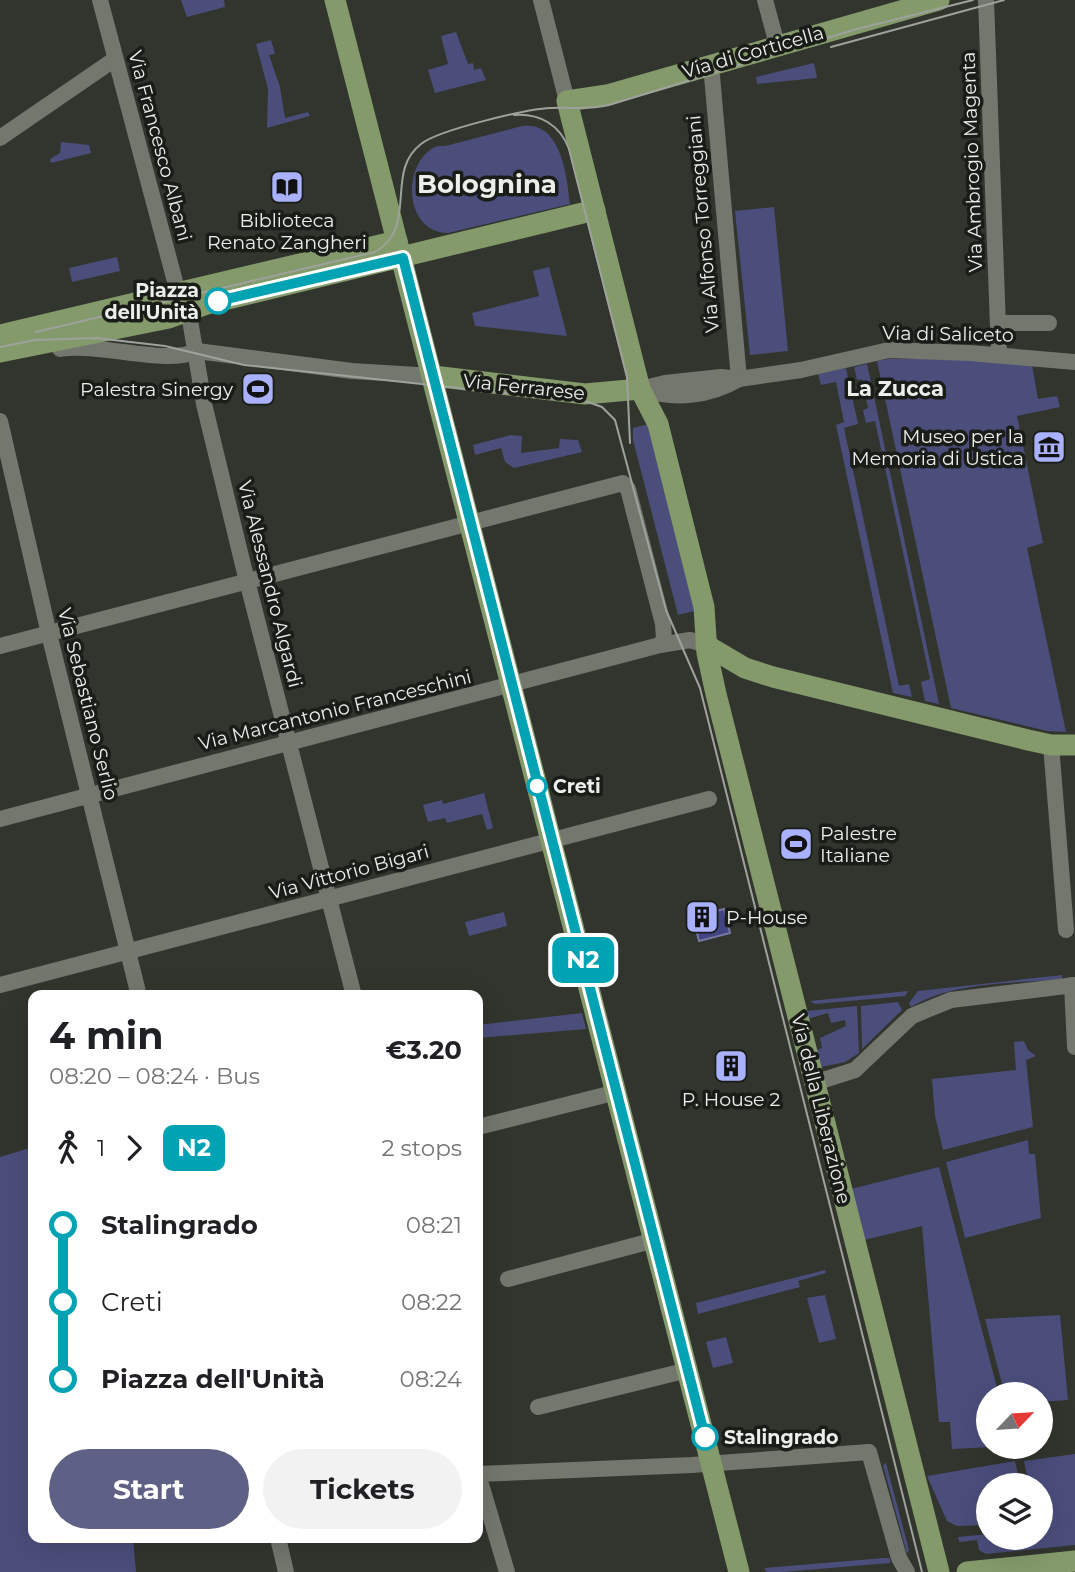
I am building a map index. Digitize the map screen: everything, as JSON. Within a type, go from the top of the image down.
[{"type":"main road","points":[[335,0],[373,146],[405,249],[433,376],[511,685],[739,1572]]},
{"type":"main road","name":"Via di Corticella","points":[[567,101],[600,97],[778,48],[851,23],[926,2]]},
{"type":"main road","points":[[567,101],[640,389],[658,424],[706,623],[706,645],[745,668],[801,684],[1051,745],[1075,745]]},
{"type":"main road","points":[[0,335],[183,303],[405,249],[595,210]]},
{"type":"main road","points":[[0,352],[53,340],[96,335],[183,303]]},
{"type":"main road","name":"Via Ferrarese","points":[[433,376],[586,394],[640,389]]},
{"type":"main road","points":[[706,623],[717,639],[801,684]]},
{"type":"main road","name":"Via della Liberazione","points":[[706,645],[716,694],[939,1572]]},
{"type":"main road","points":[[716,694],[723,681],[745,668]]},
{"type":"main road","points":[[967,1572],[1075,1561]]},
{"type":"street","name":"Via Francesco Albani","points":[[100,0],[183,303]]},
{"type":"street","points":[[541,0],[567,101]]},
{"type":"street","points":[[765,0],[778,48]]},
{"type":"street","name":"Via Ambrogio Magenta","points":[[986,0],[999,355]]},
{"type":"street","points":[[0,138],[115,59]]},
{"type":"street","name":"Via Alfonso Torreggiani","points":[[711,65],[739,379]]},
{"type":"street","name":"Via Alessandro Algardi","points":[[183,303],[197,351],[204,404],[247,582],[352,990]]},
{"type":"street","points":[[998,323],[1049,323]]},
{"type":"street","name":"Via Ferrarese","points":[[0,362],[82,347],[178,356],[197,351],[352,371],[433,376]]},
{"type":"street","name":"Via di Saliceto","points":[[640,389],[667,397],[725,387],[739,379],[801,370],[889,350],[1075,362]]},
{"type":"street","name":"Via Sebastiano Serlio","points":[[0,421],[49,634],[138,990]]},
{"type":"street","points":[[0,646],[621,483],[627,485],[663,624],[664,639],[660,645]]},
{"type":"street","name":"Via Marcantonio Franceschini","points":[[0,819],[660,645],[693,640],[706,645]]},
{"type":"street","points":[[1051,745],[1066,930]]},
{"type":"street","name":"Via Vittorio Bigari","points":[[0,985],[709,799]]},
{"type":"street","points":[[814,1083],[858,1068],[912,1016],[951,1000],[1073,985],[1075,1047]]},
{"type":"street","points":[[483,1126],[617,1092]]},
{"type":"street","points":[[508,1279],[655,1240]]},
{"type":"street","points":[[538,1407],[688,1370]]},
{"type":"street","points":[[483,1474],[712,1464],[871,1452],[899,1558],[907,1572]]},
{"type":"street","points":[[483,1492],[506,1572]]},
{"type":"street","points":[[279,1543],[286,1572]]},
{"type":"shaded area","points":[[181,0],[224,0],[225,7],[187,17]]},
{"type":"shaded area","points":[[456,32],[468,64],[473,63],[474,70],[481,68],[486,80],[435,93],[428,70],[448,64],[441,36]]},
{"type":"shaded area","points":[[271,40],[275,54],[269,55],[280,87],[285,118],[308,112],[310,116],[267,128],[268,89],[256,44]]},
{"type":"shaded area","points":[[814,63],[817,78],[757,84],[756,77]]},
{"type":"shaded area","points":[[523,126],[536,127],[546,132],[554,141],[564,166],[570,204],[448,233],[433,230],[423,222],[412,196],[416,168],[424,156],[437,146],[447,146]]},
{"type":"shaded area","points":[[61,142],[89,145],[91,153],[51,163],[50,159],[60,153]]},
{"type":"shaded area","points":[[774,207],[788,351],[750,355],[735,211]]},
{"type":"shaded area","points":[[117,257],[120,271],[72,282],[69,268]]},
{"type":"shaded area","points":[[549,267],[567,336],[475,326],[472,313],[539,296],[533,271]]},
{"type":"shaded area","points":[[953,359],[1032,365],[1038,399],[1057,396],[1060,407],[1017,416],[1043,543],[1027,548],[1066,732],[1047,731],[951,708],[877,361]]},
{"type":"shaded area","points":[[867,364],[939,704],[925,701],[921,682],[930,679],[875,421],[866,423],[863,410],[868,408],[862,379],[857,380],[854,367]]},
{"type":"shaded area","points":[[846,368],[858,424],[844,428],[899,686],[909,684],[912,697],[893,693],[836,425],[844,422],[836,382],[821,385],[818,374]]},
{"type":"shaded area","points":[[649,424],[694,592],[694,611],[678,615],[633,440],[633,428]]},
{"type":"shaded area","points":[[511,435],[522,436],[521,453],[559,448],[560,439],[578,440],[582,452],[514,468],[505,462],[501,448],[475,455],[473,445]]},
{"type":"shaded area","points":[[484,793],[493,828],[487,830],[482,814],[447,823],[445,818],[428,822],[423,805],[442,800],[443,804]]},
{"type":"shaded area","points":[[724,909],[730,933],[699,941],[693,917]]},
{"type":"shaded area","points":[[504,912],[507,926],[469,936],[465,922]]},
{"type":"shaded area","points":[[1062,975],[1062,979],[965,988],[946,992],[911,1007],[909,1003],[918,991]]},
{"type":"shaded area","points":[[908,991],[905,996],[815,1004],[810,1001]]},
{"type":"shaded area","points":[[898,1002],[902,1010],[862,1049],[861,1006]]},
{"type":"shaded area","points":[[857,1006],[859,1053],[845,1062],[821,1067],[816,1050],[822,1048],[820,1038],[846,1026],[845,1020],[831,1023],[828,1013],[808,1019],[807,1011]]},
{"type":"shaded area","points":[[582,1013],[586,1029],[483,1038],[483,1024]]},
{"type":"shaded area","points":[[1024,1041],[1028,1050],[1036,1056],[1026,1060],[1033,1127],[943,1150],[935,1116],[932,1079],[1016,1070],[1014,1042]]},
{"type":"shaded area","points":[[1028,1140],[1029,1154],[1035,1154],[1041,1218],[965,1238],[946,1162]]},
{"type":"shaded area","points":[[28,1149],[28,1543],[133,1543],[136,1572],[0,1572],[0,1157]]},
{"type":"shaded area","points":[[939,1167],[996,1382],[976,1382],[976,1448],[952,1449],[950,1422],[939,1422],[922,1226],[864,1240],[851,1189]]},
{"type":"shaded area","points":[[825,1270],[826,1273],[798,1281],[800,1287],[698,1314],[696,1303]]},
{"type":"shaded area","points":[[825,1295],[836,1339],[819,1343],[807,1298]]},
{"type":"shaded area","points":[[1060,1315],[1068,1400],[1054,1401],[1054,1382],[1002,1382],[985,1319]]},
{"type":"shaded area","points":[[726,1337],[733,1363],[713,1368],[706,1342]]},
{"type":"shaded area","points":[[1075,1454],[1075,1545],[1053,1547],[1053,1473],[1026,1473],[1024,1461],[1054,1460],[1054,1457]]},
{"type":"shaded area","points":[[1015,1461],[1018,1473],[976,1473],[976,1525],[957,1526],[947,1521],[927,1476]]},
{"type":"shaded area","points":[[886,1463],[909,1550],[907,1554],[883,1465]]},
{"type":"shaded area","points":[[976,1535],[976,1540],[959,1542],[958,1537]]},
{"type":"shaded area","points":[[979,1550],[1026,1550],[986,1554]]},
{"type":"shaded area","points":[[890,1558],[890,1563],[782,1572],[767,1572],[764,1568]]},
{"type":"tram line","points":[[36,332],[375,252],[388,241],[396,229],[404,169],[410,156],[430,138],[483,121],[539,109],[602,107],[853,30],[973,0]]},
{"type":"tram line","points":[[831,47],[1004,0]]},
{"type":"tram line","points":[[514,115],[532,116],[548,122],[560,133],[569,149],[627,377],[630,443]]},
{"type":"tram line","points":[[0,347],[35,340],[96,338],[165,346],[244,365],[588,402],[602,407],[615,420],[666,610],[700,688],[922,1572]]},
{"type":"bus line","name":"N2","points":[[218,301],[403,258],[705,1437]]},
{"type":"place","name":"Biblioteca Renato Zangheri","points":[[287,187]]},
{"type":"place","name":"Piazza dell'Unità","points":[[218,301]]},
{"type":"place","name":"Palestra Sinergy","points":[[258,389]]},
{"type":"place","name":"Museo per la Memoria di Ustica","points":[[1049,447]]},
{"type":"place","name":"Creti","points":[[537,786]]},
{"type":"place","name":"Palestre Italiane","points":[[796,844]]},
{"type":"place","name":"P-House","points":[[702,917]]},
{"type":"place","name":"P. House 2","points":[[731,1066]]},
{"type":"place","name":"Stalingrado","points":[[705,1437]]},
{"type":"district","name":"Bolognina","points":[[487,184]]},
{"type":"district","name":"La Zucca","points":[[895,388]]}]
